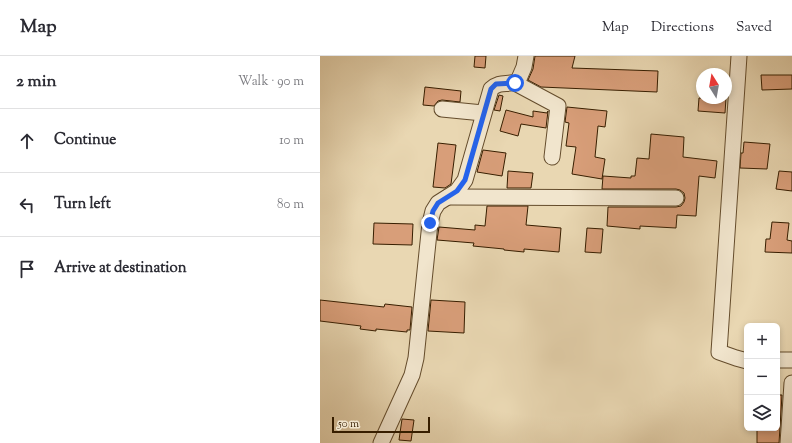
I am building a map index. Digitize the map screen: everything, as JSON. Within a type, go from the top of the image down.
[{"type":"street","points":[[515,83],[521,75],[526,56]]},
{"type":"street","points":[[739,56],[719,352],[744,360]]},
{"type":"street","points":[[381,443],[412,375],[416,358],[430,223],[433,211],[438,203],[457,191],[465,180],[483,113],[491,89],[496,84],[515,83],[558,106],[552,157]]},
{"type":"street","points":[[442,109],[483,113]]},
{"type":"street","points":[[448,197],[676,198]]},
{"type":"street","points":[[780,360],[792,360]]},
{"type":"street","points":[[788,443],[792,383]]},
{"type":"building","points":[[475,56],[486,56],[485,68],[474,67]]},
{"type":"building","points":[[535,56],[575,56],[572,68],[658,71],[657,92],[541,87],[528,80],[533,69]]},
{"type":"building","points":[[761,75],[792,75],[792,89],[762,90]]},
{"type":"building","points":[[425,87],[461,91],[460,102],[442,100],[438,101],[434,106],[423,105]]},
{"type":"building","points":[[499,95],[503,96],[500,111],[494,110]]},
{"type":"building","points":[[699,104],[726,104],[725,113],[698,111]]},
{"type":"building","points":[[567,107],[607,111],[605,127],[598,126],[595,157],[605,159],[602,179],[572,174],[576,147],[566,146],[569,123],[565,122]]},
{"type":"building","points":[[506,110],[533,117],[533,111],[547,113],[548,111],[546,128],[521,124],[518,136],[500,131]]},
{"type":"building","points":[[651,134],[684,137],[683,157],[717,161],[715,178],[699,176],[696,216],[677,215],[676,228],[640,226],[640,229],[607,226],[608,207],[676,207],[681,206],[684,202],[684,193],[676,189],[602,189],[603,176],[631,178],[631,176],[635,176],[637,158],[649,159]]},
{"type":"building","points":[[744,142],[770,144],[767,169],[740,168],[741,153],[743,153]]},
{"type":"building","points":[[438,143],[456,145],[451,184],[445,188],[433,187]]},
{"type":"building","points":[[483,150],[506,153],[502,176],[477,172]]},
{"type":"building","points":[[508,171],[533,173],[531,188],[507,188]]},
{"type":"building","points":[[779,171],[792,172],[792,191],[776,189]]},
{"type":"building","points":[[487,206],[528,206],[526,225],[561,228],[559,252],[524,249],[524,252],[473,246],[474,243],[437,240],[439,227],[475,230],[475,225],[485,226]]},
{"type":"building","points":[[772,222],[789,223],[787,240],[792,241],[792,253],[765,252],[766,239],[770,239]]},
{"type":"building","points":[[374,223],[413,224],[412,245],[373,244]]},
{"type":"building","points":[[587,228],[603,229],[601,253],[585,252]]},
{"type":"building","points":[[320,300],[384,307],[385,304],[412,307],[410,330],[407,330],[407,332],[376,329],[376,331],[360,329],[361,326],[320,321]]},
{"type":"building","points":[[431,300],[465,302],[464,333],[428,331]]},
{"type":"building","points":[[780,395],[782,395],[780,427]]},
{"type":"building","points":[[402,419],[414,420],[411,441],[399,440]]},
{"type":"building","points":[[757,431],[780,431],[779,443],[757,443]]},
{"type":"route","points":[[430,223],[433,211],[438,203],[457,191],[465,180],[491,89],[496,84],[515,83]]}]
